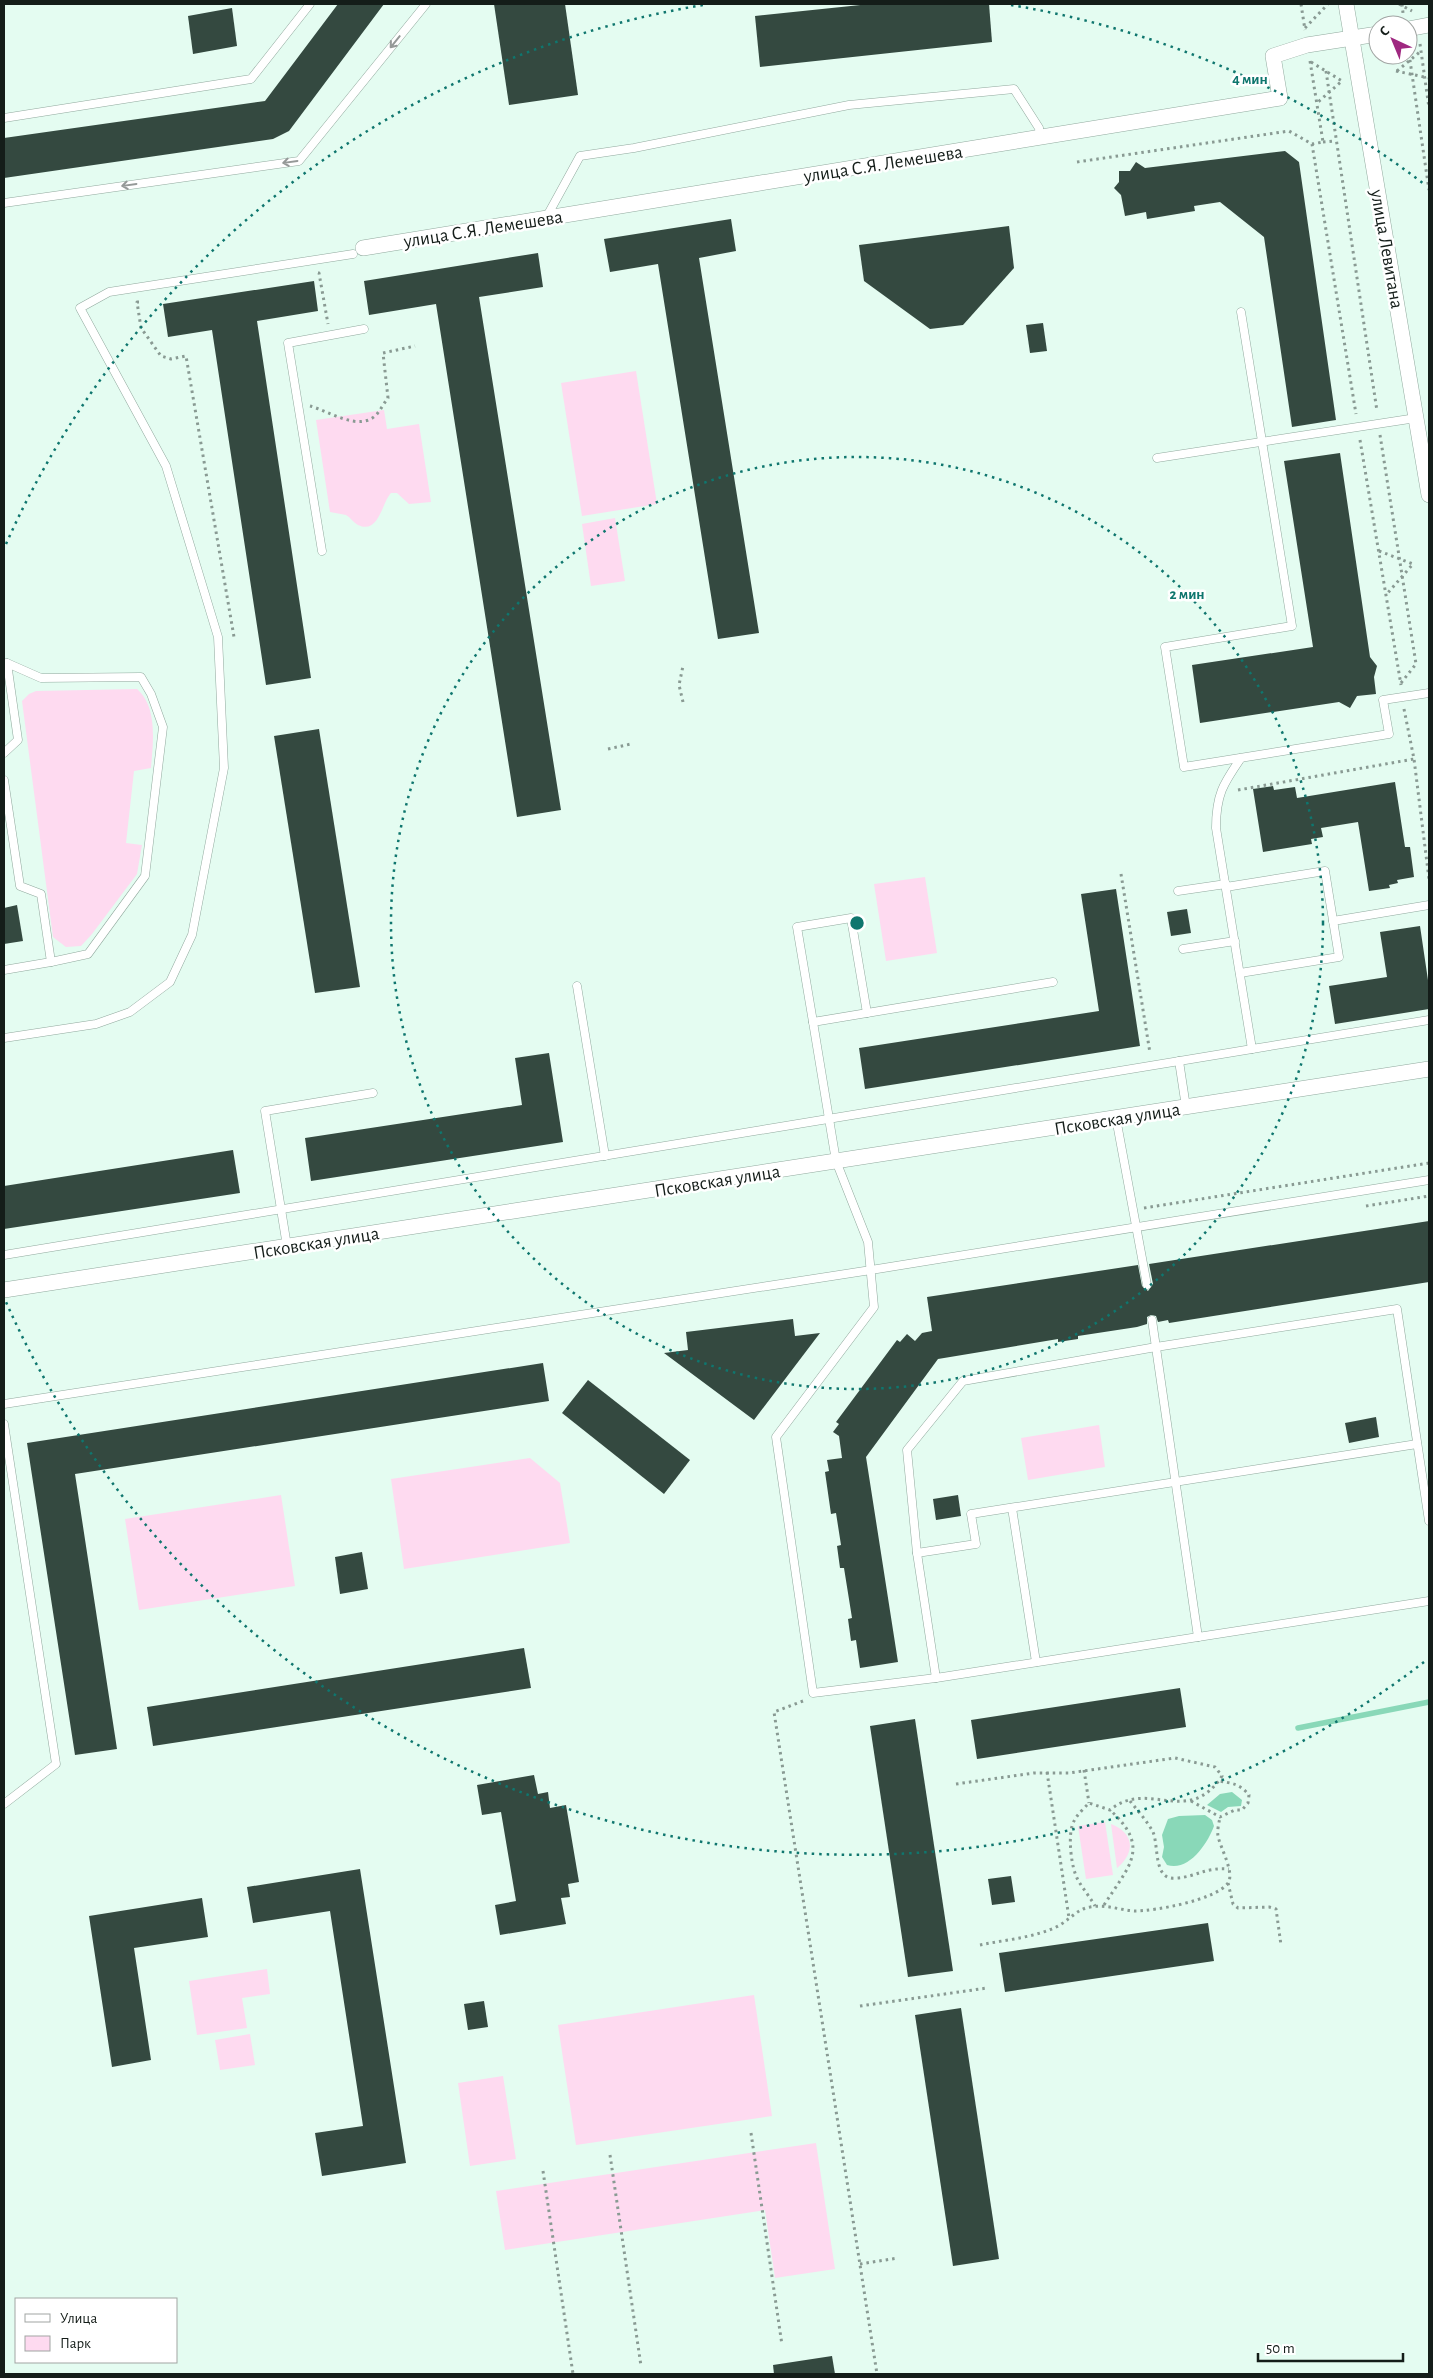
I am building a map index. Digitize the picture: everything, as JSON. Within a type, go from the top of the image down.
[{"type":"street","name":"улица Левитана","points":[[1346,4],[1429,495]]},
{"type":"street","name":"улица С.Я. Лемешева","points":[[358,251],[546,218],[1280,98],[1273,56],[1307,45],[1368,36]]},
{"type":"street","name":"Псковская улица","points":[[4,1290],[1429,1069]]},
{"type":"lane","points":[[4,118],[250,79],[310,4]]},
{"type":"lane","points":[[4,203],[299,161],[426,4]]},
{"type":"lane","points":[[546,218],[580,156],[634,148],[849,104],[1014,89],[1039,128],[1040,138]]},
{"type":"lane","points":[[4,1038],[96,1024],[130,1012],[170,982],[192,935],[224,768],[218,637],[166,466],[80,308],[109,292],[358,251]]},
{"type":"lane","points":[[1241,312],[1292,626],[1165,647],[1184,767],[1389,734],[1383,700],[1429,693]]},
{"type":"lane","points":[[322,551],[288,343],[364,329]]},
{"type":"lane","points":[[1157,458],[1416,418]]},
{"type":"lane","points":[[4,753],[18,740],[5,664]]},
{"type":"lane","points":[[4,970],[88,954],[145,876],[163,727],[151,694],[141,677],[41,678],[5,664]]},
{"type":"lane","points":[[1241,758],[1225,781],[1216,805],[1216,828],[1252,1049]]},
{"type":"lane","points":[[4,780],[20,886],[41,894],[51,962]]},
{"type":"lane","points":[[1178,892],[1325,871],[1339,957],[1240,973]]},
{"type":"lane","points":[[1333,921],[1429,905]]},
{"type":"lane","points":[[867,1013],[851,918],[797,927],[836,1161],[868,1242],[874,1307],[776,1437],[813,1693],[936,1678],[1429,1601]]},
{"type":"lane","points":[[1184,949],[1235,941]]},
{"type":"lane","points":[[813,1022],[1053,982]]},
{"type":"lane","points":[[577,986],[605,1156]]},
{"type":"lane","points":[[4,1255],[1429,1020]]},
{"type":"lane","points":[[1179,1061],[1186,1107]]},
{"type":"lane","points":[[287,1246],[265,1111],[372,1093]]},
{"type":"lane","points":[[1116,1118],[1131,1210],[1147,1285]]},
{"type":"lane","points":[[4,1404],[871,1270],[1429,1180]]},
{"type":"lane","points":[[936,1678],[917,1553],[907,1450],[963,1381],[1156,1347],[1397,1309],[1429,1521]]},
{"type":"lane","points":[[1152,1320],[1198,1637]]},
{"type":"lane","points":[[4,1424],[56,1764],[4,1804]]},
{"type":"lane","points":[[917,1553],[976,1544],[971,1514],[1417,1444]]},
{"type":"lane","points":[[1012,1508],[1036,1662]]},
{"type":"path","points":[[1301,4],[1323,142]]},
{"type":"path","points":[[1305,28],[1328,4]]},
{"type":"path","points":[[1399,4],[1414,12],[1413,4]]},
{"type":"path","points":[[1418,27],[1420,51],[1427,78],[1429,108]]},
{"type":"path","points":[[1310,61],[1342,81],[1318,102]]},
{"type":"path","points":[[1404,65],[1396,71],[1427,78]]},
{"type":"path","points":[[1411,65],[1429,190]]},
{"type":"path","points":[[1326,71],[1378,424],[1416,664],[1401,683]]},
{"type":"path","points":[[1312,144],[1336,141]]},
{"type":"path","points":[[310,275],[319,273],[330,335]]},
{"type":"path","points":[[146,301],[137,302],[141,328],[161,356],[171,359],[186,356],[234,637]]},
{"type":"path","points":[[298,402],[348,420],[363,422],[376,416],[388,398],[383,354],[415,346]]},
{"type":"path","points":[[1378,551],[1413,564],[1386,595]]},
{"type":"path","points":[[683,702],[680,685],[684,666]]},
{"type":"path","points":[[608,749],[631,744]]},
{"type":"path","points":[[1233,795],[1239,789],[1414,759]]},
{"type":"path","points":[[1121,874],[1151,1056]]},
{"type":"path","points":[[1131,1210],[1429,1163]]},
{"type":"path","points":[[813,1693],[800,1704],[774,1712],[877,2374]]},
{"type":"path","points":[[956,1784],[1047,1772],[1069,1773],[1175,1758],[1215,1767],[1222,1776],[1201,1798],[1184,1803],[1141,1798],[1118,1804],[1110,1810]]},
{"type":"path","points":[[1084,1770],[1089,1803]]},
{"type":"path","points":[[1047,1772],[1069,1918]]},
{"type":"path","points":[[1218,1781],[1234,1783],[1244,1788],[1249,1795],[1248,1803],[1242,1810],[1234,1810],[1220,1817]]},
{"type":"path","points":[[1130,1801],[1154,1834],[1160,1869],[1166,1876],[1175,1879],[1213,1868],[1229,1869]]},
{"type":"path","points":[[1191,1801],[1220,1817]]},
{"type":"path","points":[[1089,1803],[1110,1810],[1124,1823],[1132,1840],[1134,1850],[1130,1865],[1104,1905]]},
{"type":"path","points":[[1089,1803],[1073,1821],[1070,1833],[1071,1853],[1077,1878],[1096,1906]]},
{"type":"path","points":[[1220,1817],[1218,1836],[1229,1869],[1230,1877],[1228,1883],[1233,1904],[1238,1908],[1269,1907],[1276,1909],[1281,1945]]},
{"type":"path","points":[[980,1945],[1046,1931],[1087,1908],[1104,1905],[1119,1910],[1137,1911],[1182,1904],[1207,1895],[1228,1883]]},
{"type":"path","points":[[860,2006],[986,1988]]},
{"type":"path","points":[[751,2133],[782,2344]]},
{"type":"path","points":[[610,2155],[641,2366]]},
{"type":"path","points":[[543,2171],[573,2374]]},
{"type":"path","points":[[860,2264],[898,2258]]},
{"type":"green space","points":[[636,371],[657,504],[582,516],[561,383]]},
{"type":"green space","points":[[384,410],[387,429],[419,424],[431,502],[409,504],[397,493],[391,493],[375,522],[365,527],[358,525],[346,515],[330,512],[316,420]]},
{"type":"green space","points":[[615,518],[625,581],[591,586],[582,524]]},
{"type":"green space","points":[[137,689],[148,705],[153,726],[153,737],[151,768],[134,771],[126,843],[142,845],[137,874],[81,946],[66,947],[53,937],[22,701],[29,694],[36,691]]},
{"type":"green space","points":[[925,877],[937,953],[886,961],[874,884]]},
{"type":"green space","points":[[1099,1425],[1105,1467],[1028,1480],[1021,1438]]},
{"type":"green space","points":[[530,1458],[560,1483],[570,1543],[404,1569],[391,1479]]},
{"type":"green space","points":[[281,1495],[295,1586],[139,1610],[125,1519]]},
{"type":"green space","points":[[1105,1822],[1113,1875],[1086,1879],[1078,1826]]},
{"type":"green space","points":[[1111,1824],[1124,1832],[1130,1843],[1127,1856],[1117,1868]]},
{"type":"green space","points":[[267,1969],[270,1994],[242,1998],[247,2028],[197,2035],[189,1981]]},
{"type":"green space","points":[[754,1995],[772,2116],[576,2145],[558,2025]]},
{"type":"green space","points":[[250,2034],[255,2065],[220,2070],[215,2040]]},
{"type":"green space","points":[[503,2076],[516,2159],[470,2166],[458,2083]]},
{"type":"green space","points":[[816,2143],[835,2269],[775,2278],[765,2210],[505,2250],[496,2191]]},
{"type":"shaded area","points":[[1232,1792],[1242,1800],[1241,1806],[1228,1807],[1221,1812],[1207,1805],[1220,1794]]},
{"type":"shaded area","points":[[1205,1815],[1212,1820],[1214,1826],[1202,1848],[1183,1864],[1167,1865],[1162,1857],[1164,1847],[1162,1835],[1168,1819],[1179,1816]]},
{"type":"building","points":[[338,4],[384,4],[289,131],[273,139],[4,178],[4,138],[265,101]]},
{"type":"building","points":[[494,4],[565,4],[578,95],[509,105]]},
{"type":"building","points":[[870,4],[989,4],[992,42],[760,67],[755,16]]},
{"type":"building","points":[[232,8],[237,46],[193,54],[188,16]]},
{"type":"building","points":[[1285,151],[1299,162],[1336,420],[1292,427],[1264,237],[1220,202],[1194,206],[1195,211],[1147,219],[1146,212],[1125,216],[1121,195],[1114,188],[1119,182],[1119,171],[1130,171],[1136,162],[1145,168]]},
{"type":"building","points":[[731,219],[736,251],[699,258],[759,633],[718,639],[658,264],[610,272],[604,239]]},
{"type":"building","points":[[1009,226],[1014,268],[963,325],[930,329],[864,281],[859,245]]},
{"type":"building","points":[[538,253],[543,287],[479,297],[561,810],[517,817],[436,304],[369,315],[364,281]]},
{"type":"building","points":[[314,281],[318,311],[257,321],[311,678],[266,685],[212,330],[168,337],[163,304]]},
{"type":"building","points":[[1043,323],[1047,351],[1030,353],[1026,325]]},
{"type":"building","points":[[1340,453],[1370,657],[1377,666],[1374,677],[1376,694],[1357,696],[1350,708],[1339,702],[1200,723],[1192,665],[1313,647],[1284,461]]},
{"type":"building","points":[[319,729],[360,987],[315,993],[274,736]]},
{"type":"building","points":[[1395,782],[1405,847],[1410,847],[1414,877],[1397,880],[1398,883],[1389,885],[1390,888],[1369,891],[1358,822],[1321,828],[1323,837],[1311,839],[1312,844],[1263,852],[1253,789],[1273,786],[1274,790],[1295,787],[1297,798]]},
{"type":"building","points":[[1116,889],[1140,1046],[865,1089],[859,1048],[1099,1011],[1081,894]]},
{"type":"building","points":[[17,905],[23,941],[4,944],[4,908]]},
{"type":"building","points":[[1187,909],[1191,933],[1171,936],[1167,912]]},
{"type":"building","points":[[1420,926],[1429,987],[1429,1009],[1335,1024],[1329,986],[1387,977],[1380,932]]},
{"type":"building","points":[[549,1053],[563,1142],[311,1181],[305,1138],[522,1105],[515,1058]]},
{"type":"building","points":[[233,1150],[240,1193],[4,1229],[4,1186]]},
{"type":"building","points":[[1429,1221],[1429,1282],[1169,1323],[1168,1320],[1158,1322],[1156,1316],[1151,1315],[1147,1317],[1147,1324],[1137,1327],[1078,1336],[1078,1339],[1058,1342],[1058,1339],[938,1359],[866,1457],[898,1662],[860,1668],[856,1640],[851,1641],[848,1619],[852,1618],[844,1568],[840,1568],[837,1546],[841,1545],[836,1513],[831,1514],[825,1472],[829,1471],[827,1460],[842,1458],[839,1436],[833,1432],[839,1424],[836,1422],[897,1340],[900,1342],[907,1334],[915,1341],[922,1333],[932,1331],[927,1297],[1138,1265],[1142,1286],[1148,1291],[1153,1284],[1149,1264]]},
{"type":"building","points":[[793,1319],[795,1336],[820,1333],[754,1420],[664,1353],[688,1350],[686,1332]]},
{"type":"building","points":[[543,1363],[549,1401],[75,1474],[117,1749],[75,1755],[27,1443]]},
{"type":"building","points":[[588,1380],[690,1460],[664,1494],[562,1413]]},
{"type":"building","points":[[1376,1417],[1379,1437],[1349,1443],[1345,1423]]},
{"type":"building","points":[[958,1495],[961,1516],[936,1520],[933,1499]]},
{"type":"building","points":[[362,1552],[368,1589],[340,1594],[335,1557]]},
{"type":"building","points":[[524,1648],[531,1688],[153,1746],[147,1707]]},
{"type":"building","points":[[1180,1688],[1186,1727],[977,1759],[971,1720]]},
{"type":"building","points":[[915,1719],[953,1971],[908,1977],[870,1726]]},
{"type":"building","points":[[534,1775],[538,1794],[548,1792],[550,1808],[566,1805],[579,1882],[568,1884],[570,1897],[561,1898],[566,1924],[500,1935],[495,1905],[516,1901],[501,1812],[482,1815],[477,1785]]},
{"type":"building","points":[[360,1869],[406,2163],[322,2176],[315,2133],[363,2126],[330,1911],[253,1923],[247,1887]]},
{"type":"building","points":[[1011,1876],[1015,1902],[992,1905],[988,1879]]},
{"type":"building","points":[[202,1898],[208,1937],[134,1948],[151,2060],[112,2067],[89,1916]]},
{"type":"building","points":[[1208,1923],[1214,1961],[1005,1992],[999,1953]]},
{"type":"building","points":[[484,2001],[488,2027],[468,2030],[464,2004]]},
{"type":"building","points":[[961,2008],[999,2259],[953,2266],[915,2015]]},
{"type":"building","points":[[832,2356],[835,2374],[774,2374],[773,2365]]},
{"type":"waterway","points":[[1298,1728],[1429,1702]]}]
